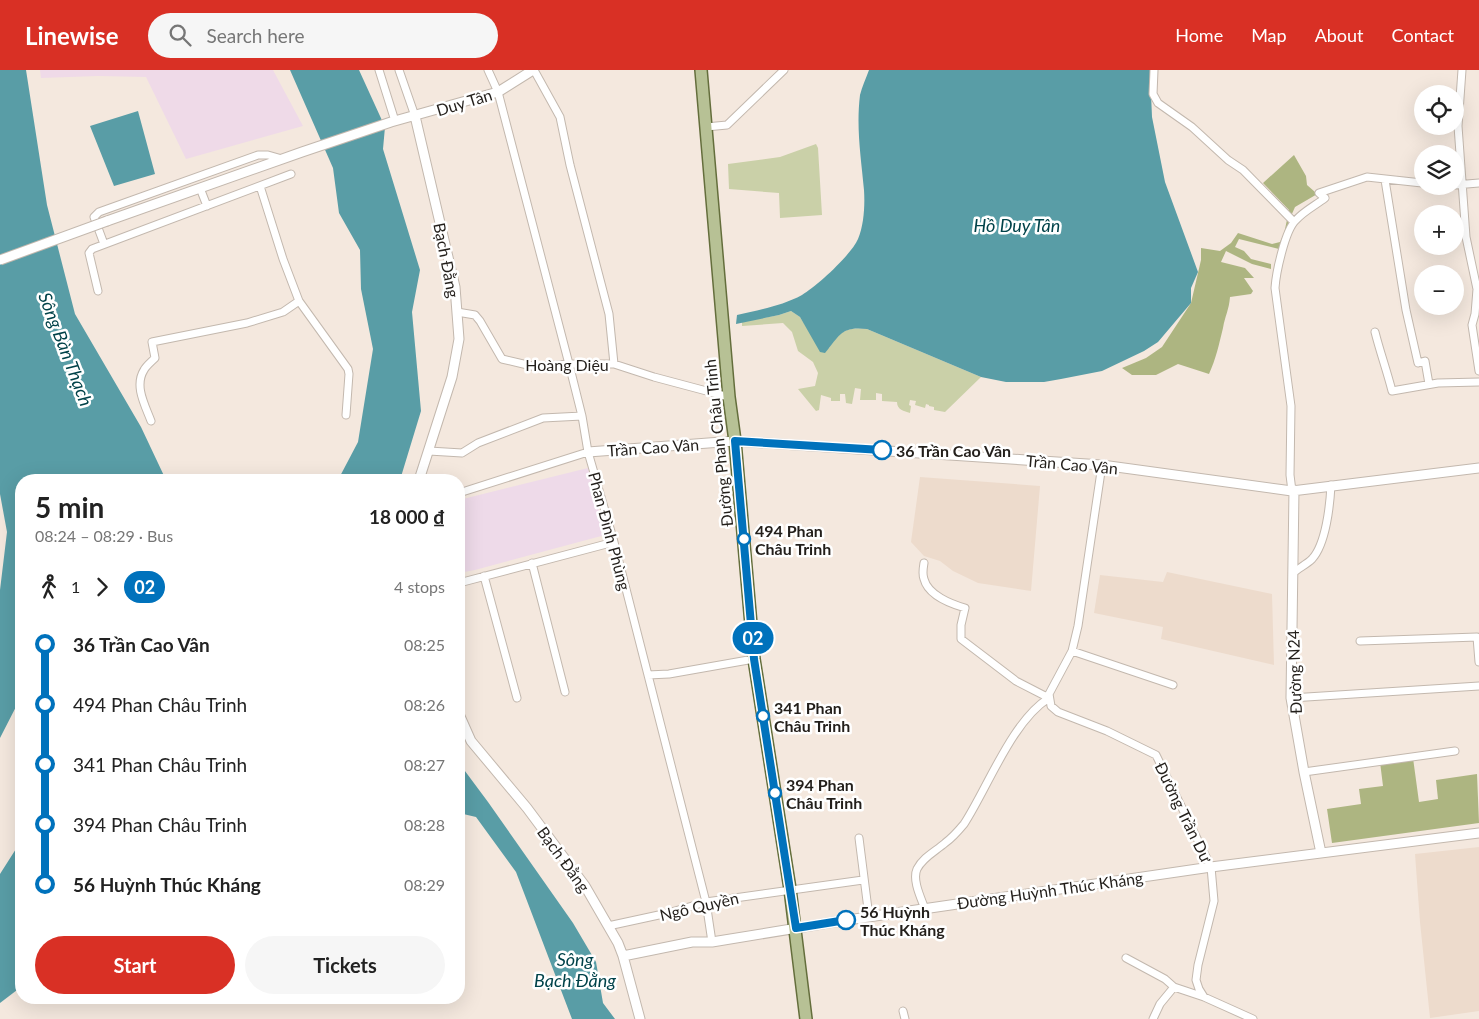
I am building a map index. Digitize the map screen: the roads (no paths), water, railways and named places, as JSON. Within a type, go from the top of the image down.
[{"type":"main road","name":"Đường Phan Châu Trinh","points":[[701,70],[754,659],[796,928],[806,1019]]},
{"type":"street","points":[[378,70],[393,122]]},
{"type":"street","name":"Bạch Đằng","points":[[399,70],[415,116],[455,287],[459,339],[452,378],[421,474]]},
{"type":"street","name":"Phan Đình Phùng","points":[[488,70],[498,92],[569,364],[582,416],[588,452],[614,542],[706,902],[712,942]]},
{"type":"street","points":[[534,70],[560,116],[570,165],[609,314],[614,364]]},
{"type":"street","name":"Duy Tân","points":[[0,260],[302,152],[393,122],[498,92],[534,70]]},
{"type":"street","points":[[706,127],[727,125],[784,70]]},
{"type":"street","points":[[1154,70],[1153,94],[1158,103],[1192,127],[1228,160],[1243,170],[1294,222]]},
{"type":"street","points":[[1458,145],[1462,70]]},
{"type":"street","points":[[104,244],[94,217],[99,212],[258,155],[268,154],[282,159]]},
{"type":"street","points":[[98,291],[89,253],[92,249],[291,174]]},
{"type":"street","points":[[1293,490],[1290,475],[1292,406],[1275,288],[1276,272],[1294,222],[1325,198],[1319,192],[1346,183],[1366,177],[1414,182]]},
{"type":"street","points":[[1385,180],[1408,317],[1418,363],[1425,361],[1429,384]]},
{"type":"street","points":[[1464,184],[1479,183]]},
{"type":"street","points":[[260,186],[283,259],[299,301],[350,374],[346,415]]},
{"type":"street","points":[[200,188],[206,206]]},
{"type":"street","points":[[1460,195],[1466,237],[1477,289],[1472,325],[1479,371]]},
{"type":"street","points":[[150,421],[140,393],[140,381],[144,369],[155,358],[152,342],[247,323],[283,312],[299,301]]},
{"type":"street","name":"Hoàng Diệu","points":[[457,312],[475,315],[502,359],[536,367],[569,364],[614,364],[729,397]]},
{"type":"street","points":[[1376,332],[1381,357],[1392,390],[1429,384],[1479,382]]},
{"type":"street","points":[[428,451],[462,453],[478,443],[543,418],[582,416]]},
{"type":"street","name":"Trần Cao Vân","points":[[465,492],[588,452],[735,441],[1102,465],[1293,490],[1479,468]]},
{"type":"street","points":[[925,909],[916,881],[916,870],[923,860],[947,842],[963,825],[1022,723],[1038,705],[1049,698],[1072,651],[1078,626],[1102,465]]},
{"type":"street","points":[[1293,573],[1313,558],[1321,544],[1329,512],[1331,485]]},
{"type":"street","name":"Đường N24","points":[[1293,490],[1291,698],[1321,853]]},
{"type":"street","points":[[465,581],[614,542]]},
{"type":"street","points":[[532,563],[565,692]]},
{"type":"street","points":[[924,564],[924,580],[928,587],[947,603],[965,608],[961,625],[961,639],[1016,682],[1049,698]]},
{"type":"street","points":[[484,576],[517,698]]},
{"type":"street","points":[[1360,641],[1477,637],[1479,662]]},
{"type":"street","points":[[1072,651],[1173,685]]},
{"type":"street","points":[[648,675],[669,674],[754,659]]},
{"type":"street","points":[[1291,698],[1479,686]]},
{"type":"street","name":"Đường Trần Dư","points":[[1049,698],[1050,706],[1058,712],[1156,755],[1211,867],[1214,901],[1196,980],[1204,997]]},
{"type":"street","name":"Bạch Đằng","points":[[465,726],[472,741],[527,808],[585,886],[623,956],[640,1019]]},
{"type":"street","points":[[1304,772],[1455,751]]},
{"type":"street","name":"Đường Huỳnh Thúc Kháng","points":[[623,956],[692,942],[712,942],[1211,867],[1479,833]]},
{"type":"street","points":[[859,838],[869,917]]},
{"type":"street","name":"Ngô Quyền","points":[[608,926],[668,914],[706,902],[864,880]]},
{"type":"street","points":[[1126,958],[1165,979],[1174,987],[1204,997],[1252,1019]]},
{"type":"street","points":[[1153,1019],[1160,1004],[1174,987]]},
{"type":"street","points":[[903,1011],[905,1019]]},
{"type":"water","name":"Sông Bàn Thạch","points":[[0,70],[26,70],[47,205],[75,314],[141,427],[163,474],[15,474],[15,709],[0,738],[0,590],[7,532],[0,494]]},
{"type":"water","points":[[290,70],[359,70],[385,127],[383,149],[420,270],[412,312],[421,411],[402,474],[341,474],[358,442],[373,349],[361,289],[360,250],[339,213],[333,168]]},
{"type":"water","name":"Hồ Duy Tân","points":[[869,70],[1150,70],[1152,117],[1165,182],[1198,272],[1191,288],[1191,303],[1158,342],[1144,351],[1102,371],[1044,382],[1006,382],[981,377],[867,329],[858,328],[846,331],[838,337],[825,353],[820,352],[800,317],[791,311],[736,324],[737,315],[786,302],[808,291],[841,261],[858,239],[863,221],[864,202],[859,142],[859,107],[860,95]]},
{"type":"water","points":[[138,111],[155,174],[114,186],[90,126]]},
{"type":"water","name":"Sông Bạch Đằng","points":[[465,771],[573,923],[596,962],[603,1003],[615,1019],[572,1019],[516,872],[476,817],[465,814]]},
{"type":"water","points":[[15,850],[15,992],[0,1003],[0,874]]},
{"type":"place","name":"36 Trần Cao Vân","points":[[882,450]]},
{"type":"place","name":"494 Phan Châu Trinh","points":[[744,539]]},
{"type":"place","name":"341 Phan Châu Trinh","points":[[763,716]]},
{"type":"place","name":"394 Phan Châu Trinh","points":[[775,793]]},
{"type":"place","name":"56 Huỳnh Thúc Kháng","points":[[846,920]]}]
